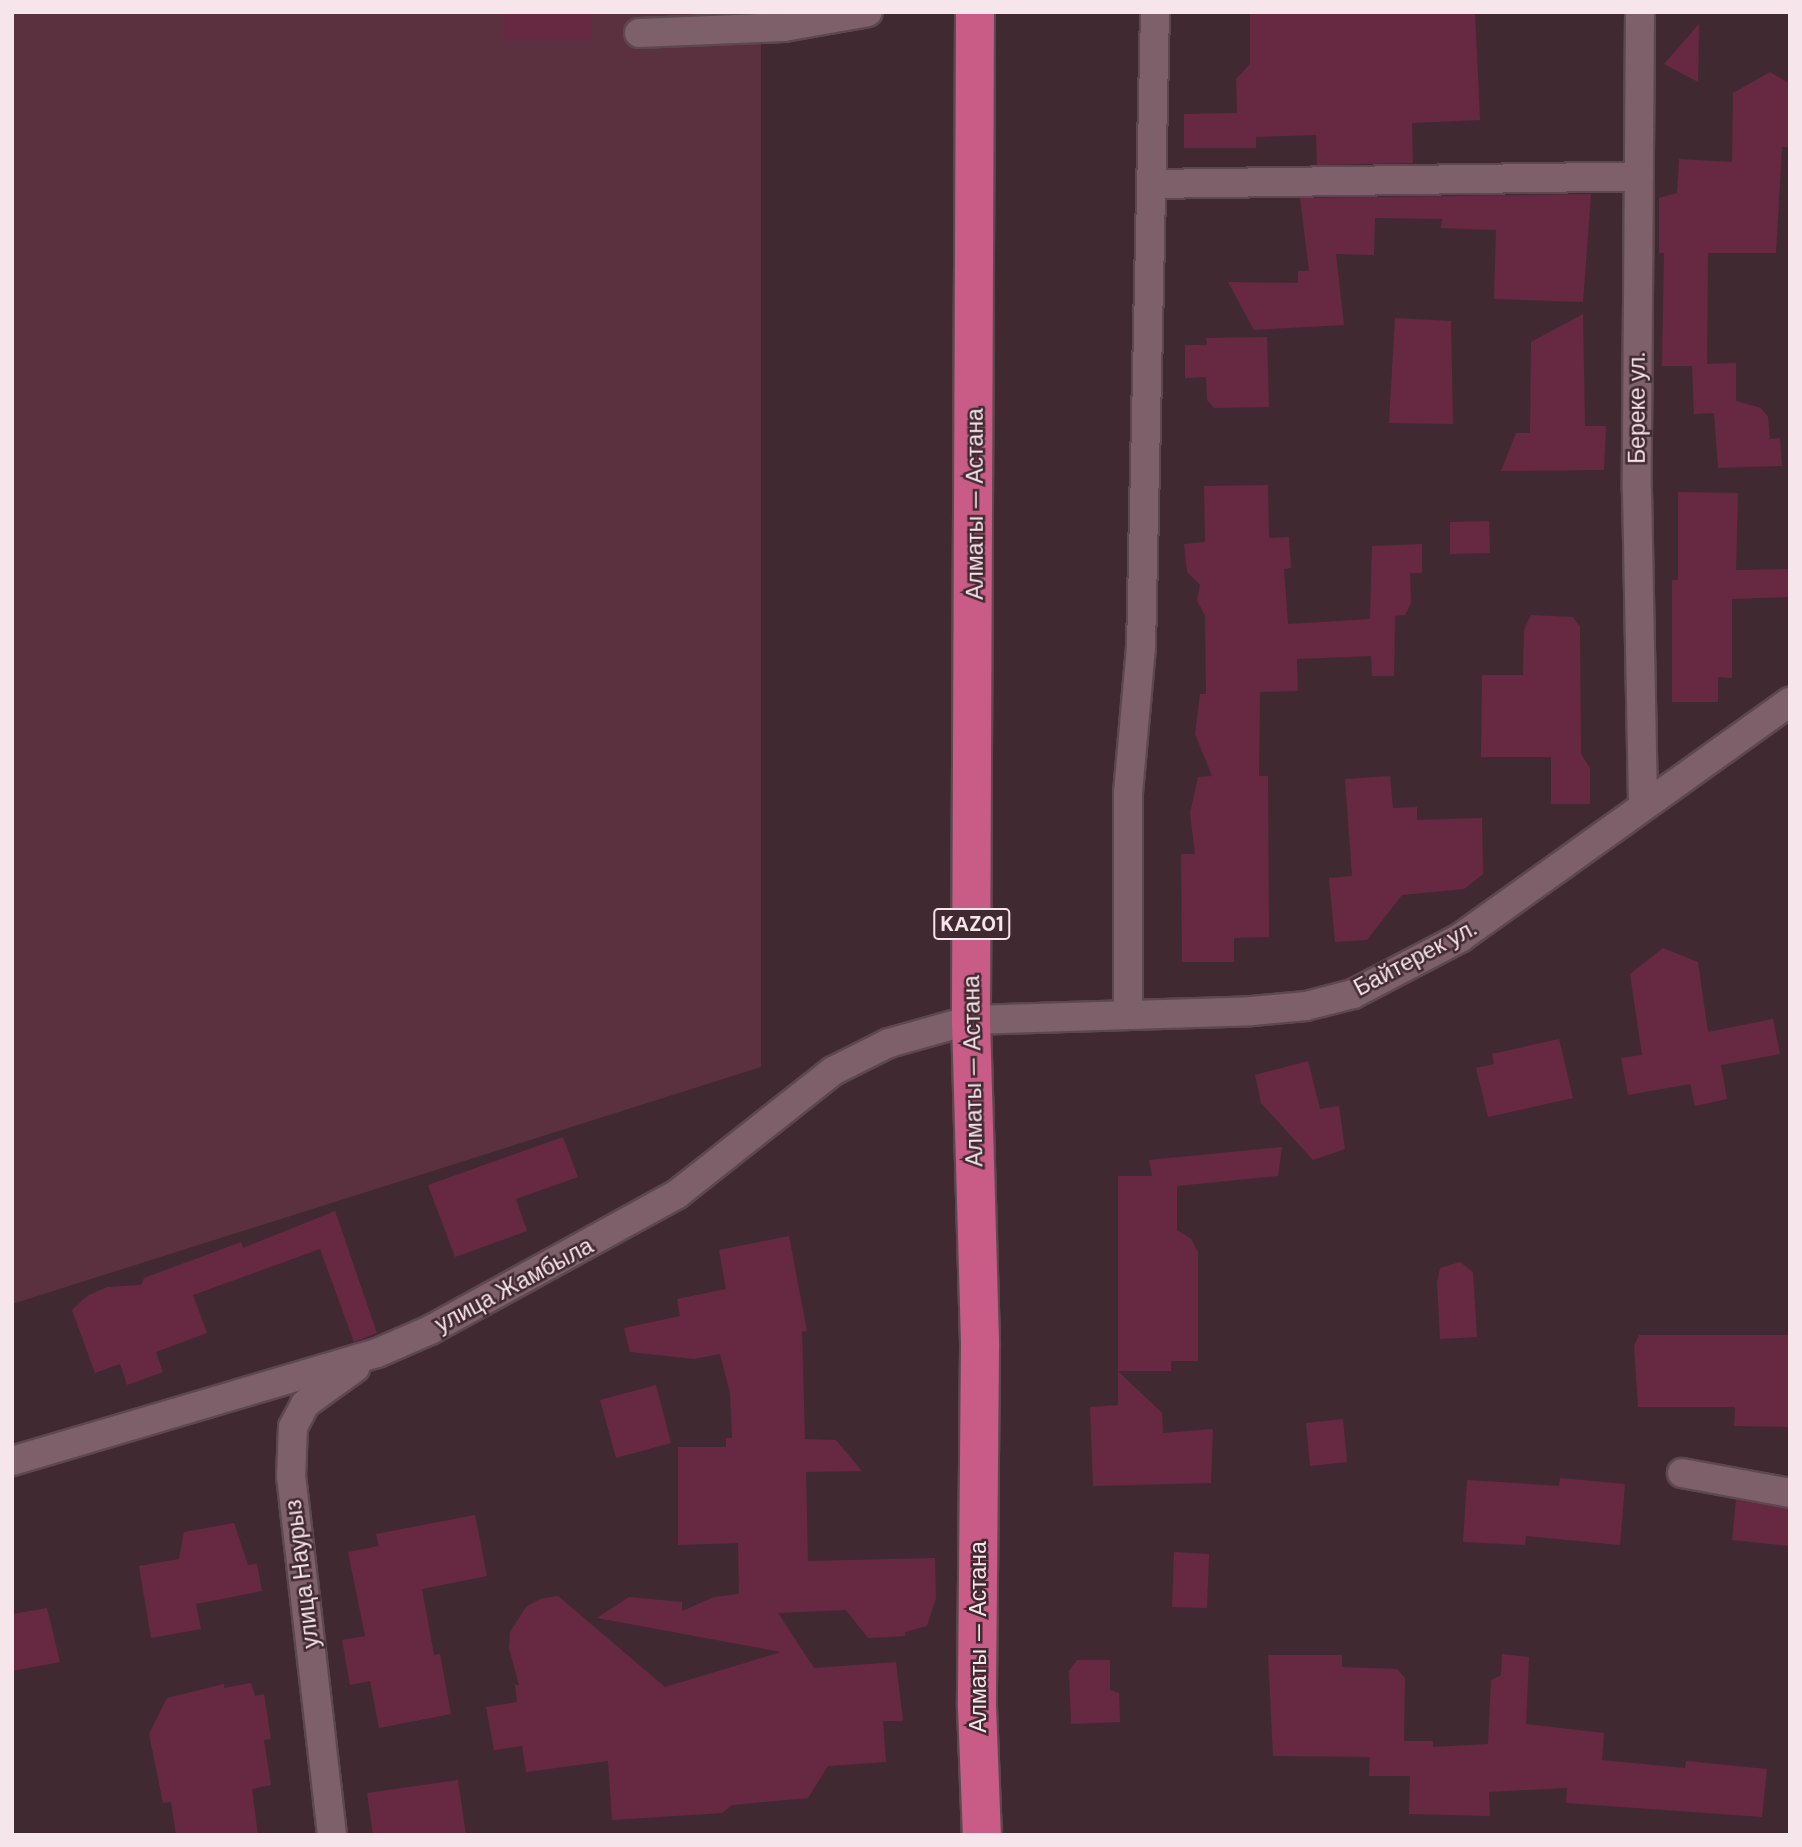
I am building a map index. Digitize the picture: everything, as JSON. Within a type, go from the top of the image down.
[{"type":"highway","name":"Алматы — Астана","points":[[975,12],[971,1020],[980,1347],[977,1707],[982,1835]]},
{"type":"street","points":[[639,33],[785,27],[868,12]]},
{"type":"street","points":[[1128,1014],[1128,793],[1141,648],[1155,12]]},
{"type":"street","name":"Береке ул.","points":[[1640,12],[1637,491],[1643,804]]},
{"type":"street","points":[[1153,184],[1639,176]]},
{"type":"street","name":"Байтерек ул.","points":[[971,1020],[1252,1012],[1306,1006],[1353,994],[1460,937],[1643,804],[1790,702]]},
{"type":"street","name":"улица Жамбыла","points":[[12,1461],[377,1353],[430,1330],[676,1195],[833,1071],[889,1043],[971,1020]]},
{"type":"street","name":"улица Наурыз","points":[[332,1835],[291,1477],[293,1427],[305,1404],[377,1353]]},
{"type":"street","points":[[1682,1474],[1790,1493]]},
{"type":"shaded area","points":[[12,12],[761,12],[761,1067],[12,1304]]},
{"type":"building","points":[[504,12],[592,12],[592,39],[504,39]]},
{"type":"building","points":[[1250,12],[1475,12],[1480,120],[1412,123],[1413,163],[1317,165],[1316,135],[1256,137],[1256,148],[1184,148],[1184,114],[1237,113],[1236,79],[1250,64]]},
{"type":"building","points":[[1699,24],[1698,82],[1664,64]]},
{"type":"building","points":[[1770,72],[1790,84],[1790,147],[1782,147],[1776,253],[1708,253],[1707,364],[1736,363],[1736,401],[1761,408],[1768,417],[1770,439],[1780,438],[1782,466],[1718,468],[1714,413],[1694,414],[1692,366],[1662,366],[1664,253],[1659,253],[1659,198],[1677,193],[1679,159],[1732,162],[1733,93]]},
{"type":"building","points":[[1591,194],[1583,302],[1494,299],[1496,230],[1441,228],[1442,219],[1375,218],[1374,255],[1336,254],[1344,325],[1254,330],[1228,282],[1298,283],[1298,271],[1309,271],[1300,198]]},
{"type":"building","points":[[1583,314],[1585,426],[1606,426],[1604,470],[1501,471],[1516,433],[1530,433],[1531,342]]},
{"type":"building","points":[[1395,318],[1451,321],[1453,424],[1389,423]]},
{"type":"building","points":[[1267,337],[1269,407],[1214,408],[1207,400],[1206,377],[1185,378],[1185,345],[1207,345],[1206,338]]},
{"type":"building","points":[[1268,485],[1269,538],[1289,537],[1291,568],[1284,569],[1288,624],[1370,619],[1372,546],[1422,544],[1422,573],[1410,573],[1411,603],[1405,615],[1395,616],[1394,676],[1372,676],[1371,656],[1297,659],[1298,691],[1260,692],[1259,776],[1268,776],[1269,937],[1234,938],[1234,962],[1182,962],[1181,854],[1195,854],[1190,813],[1198,777],[1212,776],[1195,734],[1200,694],[1206,694],[1205,616],[1197,600],[1200,585],[1187,572],[1184,544],[1205,542],[1204,486]]},
{"type":"building","points":[[1678,492],[1738,493],[1736,570],[1790,569],[1790,597],[1732,599],[1732,678],[1718,677],[1718,702],[1672,702],[1672,580],[1678,580]]},
{"type":"building","points":[[1489,521],[1490,553],[1450,554],[1450,522]]},
{"type":"building","points":[[1531,615],[1573,617],[1580,627],[1581,754],[1590,768],[1590,804],[1551,804],[1551,757],[1481,757],[1482,675],[1523,675],[1524,630]]},
{"type":"building","points":[[1390,776],[1393,808],[1417,807],[1417,820],[1482,818],[1483,874],[1464,889],[1402,895],[1367,940],[1335,942],[1329,878],[1352,876],[1345,779]]},
{"type":"building","points":[[1663,948],[1698,962],[1708,1032],[1773,1019],[1780,1054],[1721,1065],[1727,1099],[1695,1106],[1690,1084],[1628,1095],[1621,1058],[1642,1055],[1630,974]]},
{"type":"building","points":[[1559,1039],[1573,1098],[1488,1117],[1476,1068],[1494,1064],[1492,1054]]},
{"type":"building","points":[[1308,1061],[1320,1109],[1339,1106],[1345,1149],[1313,1160],[1261,1103],[1255,1075]]},
{"type":"building","points":[[563,1137],[578,1177],[516,1199],[527,1231],[455,1257],[428,1185]]},
{"type":"building","points":[[1282,1147],[1278,1176],[1177,1186],[1177,1230],[1191,1239],[1198,1252],[1198,1361],[1171,1361],[1171,1371],[1118,1371],[1118,1176],[1152,1176],[1149,1160]]},
{"type":"building","points":[[335,1211],[377,1333],[354,1342],[320,1249],[193,1295],[207,1333],[156,1352],[163,1372],[127,1385],[120,1364],[95,1373],[72,1310],[87,1296],[107,1287],[141,1285],[144,1278],[241,1242],[243,1248]]},
{"type":"building","points":[[789,1236],[807,1331],[802,1332],[805,1439],[836,1440],[862,1471],[806,1472],[808,1561],[935,1558],[936,1598],[927,1626],[905,1632],[905,1636],[868,1638],[846,1610],[778,1613],[814,1668],[896,1662],[903,1721],[883,1721],[886,1762],[828,1766],[808,1798],[732,1805],[722,1813],[612,1820],[608,1761],[526,1772],[522,1746],[494,1750],[486,1707],[517,1702],[515,1685],[519,1685],[509,1648],[510,1632],[526,1607],[540,1599],[558,1596],[665,1687],[781,1652],[597,1618],[629,1597],[682,1602],[682,1611],[714,1597],[739,1594],[738,1543],[678,1545],[678,1447],[726,1447],[726,1438],[732,1438],[730,1393],[720,1354],[694,1359],[630,1352],[624,1328],[680,1316],[677,1299],[726,1289],[719,1250]]},
{"type":"building","points":[[1460,1262],[1473,1272],[1477,1337],[1440,1339],[1437,1282],[1440,1268]]},
{"type":"building","points":[[1639,1335],[1790,1335],[1790,1427],[1734,1426],[1735,1407],[1638,1407],[1634,1346]]},
{"type":"building","points":[[1118,1371],[1162,1413],[1163,1433],[1213,1429],[1211,1483],[1093,1486],[1090,1407],[1118,1405]]},
{"type":"building","points":[[656,1385],[671,1443],[616,1458],[600,1400]]},
{"type":"building","points":[[1343,1419],[1347,1462],[1310,1466],[1306,1423]]},
{"type":"building","points":[[1560,1478],[1625,1484],[1620,1545],[1526,1536],[1525,1545],[1463,1542],[1467,1480],[1559,1486]]},
{"type":"building","points":[[1736,1500],[1790,1509],[1790,1546],[1732,1540]]},
{"type":"building","points":[[475,1515],[487,1576],[422,1589],[434,1655],[440,1654],[451,1714],[379,1728],[370,1681],[350,1685],[342,1640],[365,1636],[348,1552],[379,1546],[376,1534]]},
{"type":"building","points":[[234,1523],[248,1565],[257,1564],[262,1591],[196,1604],[201,1629],[151,1638],[139,1566],[179,1559],[184,1532]]},
{"type":"building","points":[[1174,1552],[1209,1554],[1207,1608],[1172,1607]]},
{"type":"building","points":[[47,1608],[60,1662],[12,1671],[12,1614]]},
{"type":"building","points":[[1502,1654],[1529,1657],[1526,1724],[1604,1733],[1602,1760],[1685,1768],[1686,1761],[1767,1769],[1762,1817],[1566,1803],[1567,1788],[1489,1792],[1490,1816],[1409,1814],[1410,1776],[1369,1776],[1370,1757],[1273,1756],[1268,1655],[1342,1655],[1342,1667],[1397,1669],[1405,1678],[1404,1741],[1433,1741],[1433,1747],[1488,1744],[1491,1680],[1501,1675]]},
{"type":"building","points":[[1077,1660],[1110,1660],[1110,1690],[1119,1693],[1120,1722],[1071,1724],[1069,1671]]},
{"type":"building","points":[[251,1683],[255,1696],[264,1694],[271,1739],[264,1740],[271,1785],[252,1789],[258,1835],[176,1835],[171,1802],[163,1803],[149,1734],[167,1698],[224,1684],[224,1688]]},
{"type":"building","points":[[458,1780],[466,1835],[373,1835],[367,1793]]}]
